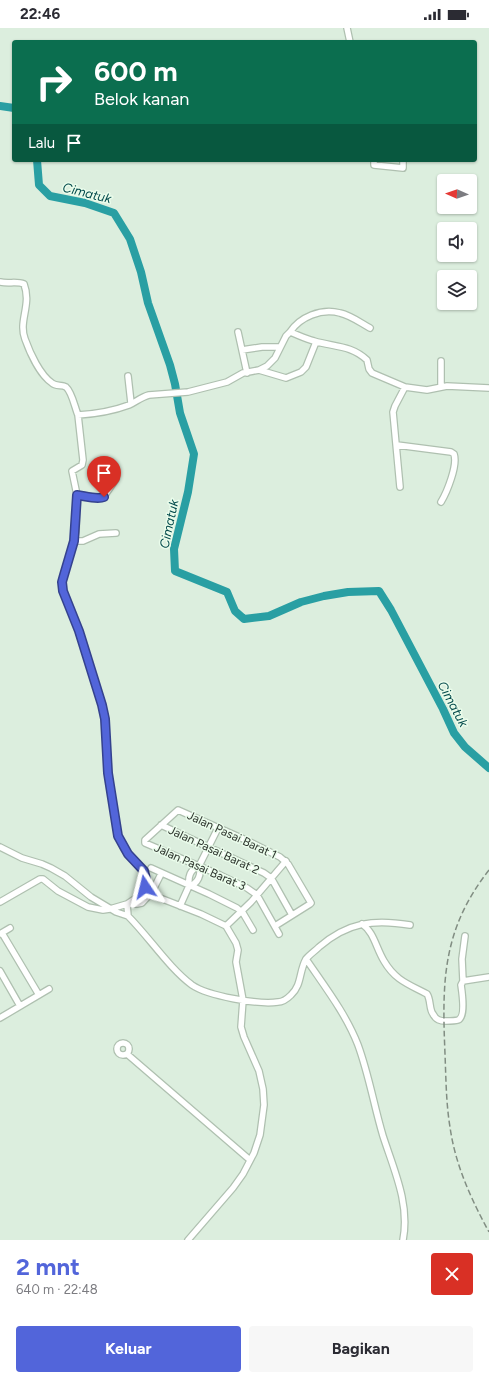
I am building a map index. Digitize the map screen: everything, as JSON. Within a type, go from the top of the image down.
[{"type":"street","points":[[347,28],[350,40]]},
{"type":"street","points":[[374,162],[374,165],[403,168],[403,162]]},
{"type":"street","points":[[0,282],[18,282],[24,284],[27,293],[22,328],[25,339],[37,365],[46,379],[54,385],[65,386],[68,389],[78,415],[83,460],[82,465],[72,471],[77,495],[74,541],[62,582],[63,591],[79,631],[102,705],[105,719],[108,773],[118,836],[124,849],[142,868],[146,879],[145,887],[139,896],[127,904]]},
{"type":"street","points":[[78,415],[106,411],[131,403],[143,396],[188,392],[227,382],[242,374],[259,370],[274,360],[286,336],[298,322],[315,314],[330,312],[344,314],[370,328]]},
{"type":"street","points":[[238,332],[247,373]]},
{"type":"street","points":[[290,332],[316,342],[335,345],[352,351],[367,360],[369,369],[372,373],[405,387],[430,390],[446,386],[489,388]]},
{"type":"street","points":[[259,370],[286,378],[301,372],[306,367],[316,342]]},
{"type":"street","points":[[242,350],[262,347],[280,347]]},
{"type":"street","points":[[441,361],[441,387]]},
{"type":"street","points":[[128,376],[131,403]]},
{"type":"street","points":[[400,487],[393,409],[405,387]]},
{"type":"street","points":[[397,445],[451,452],[454,454],[455,463],[449,488],[441,502]]},
{"type":"street","points":[[77,495],[103,498],[116,479]]},
{"type":"street","points":[[74,541],[83,541],[99,534],[116,533]]},
{"type":"street","name":"Jalan Pasai Barat 1","points":[[161,825],[178,810],[259,846],[286,861],[311,903],[292,915]]},
{"type":"street","name":"Jalan Pasai Barat 3","points":[[161,825],[144,842],[247,888],[257,895],[279,934]]},
{"type":"street","name":"Jalan Pasai Barat 2","points":[[161,825],[258,870],[271,878],[292,915]]},
{"type":"street","points":[[180,906],[189,886],[190,872],[199,866],[218,828]]},
{"type":"street","points":[[0,847],[22,858],[51,868],[65,876],[85,893],[110,909],[128,916],[175,969],[198,989],[211,994],[243,1000],[272,1003],[286,1000],[293,994],[297,987],[306,959],[329,940],[346,929],[361,924],[386,922],[410,925]]},
{"type":"street","points":[[226,926],[257,895],[286,861]]},
{"type":"street","points":[[189,886],[193,885],[198,880],[200,872],[199,866]]},
{"type":"street","points":[[150,868],[227,902],[237,908],[253,930]]},
{"type":"street","points":[[0,902],[40,878],[44,879],[58,891],[88,907],[96,909],[110,909],[127,904],[137,904],[146,900],[162,874]]},
{"type":"street","points":[[160,898],[201,914],[226,926],[238,947],[236,962],[243,1000],[240,1027],[262,1082],[264,1105],[260,1135],[243,1174],[234,1188],[188,1240]]},
{"type":"street","points":[[127,904],[128,916]]},
{"type":"street","points":[[275,926],[292,915]]},
{"type":"street","points":[[361,924],[368,928],[384,960],[392,972],[400,980],[427,994],[430,998],[431,1013],[440,1021],[458,1020],[461,1018],[463,1012],[462,959],[465,936]]},
{"type":"street","points":[[10,928],[1,934],[39,995]]},
{"type":"street","points":[[306,959],[343,1014],[358,1045],[369,1080],[382,1135],[403,1196],[405,1218],[403,1240]]},
{"type":"street","points":[[0,971],[20,1006]]},
{"type":"street","points":[[463,981],[489,977]]},
{"type":"street","points":[[1,1017],[48,989]]},
{"type":"street","points":[[127,1054],[250,1160]]},
{"type":"waterway","name":"Cimatuk","points":[[0,106],[12,108]]},
{"type":"waterway","name":"Cimatuk","points":[[37,162],[39,185],[50,196],[85,203],[114,213],[130,239],[141,272],[148,303],[170,365],[180,413],[194,454],[188,492],[174,549],[175,571],[227,592],[235,611],[244,619],[269,616],[301,602],[324,596],[348,592],[379,591],[391,610],[454,733],[465,747],[489,768]]},
{"type":"railway","points":[[489,870],[473,892],[462,914],[454,936],[448,958],[444,1003],[447,1100],[452,1141],[465,1181],[489,1232]]},
{"type":"route","points":[[104,497],[96,498],[77,495],[76,531],[62,586],[79,631],[100,696],[105,719],[108,773],[118,836],[124,849],[144,871],[146,875],[145,887]]}]
